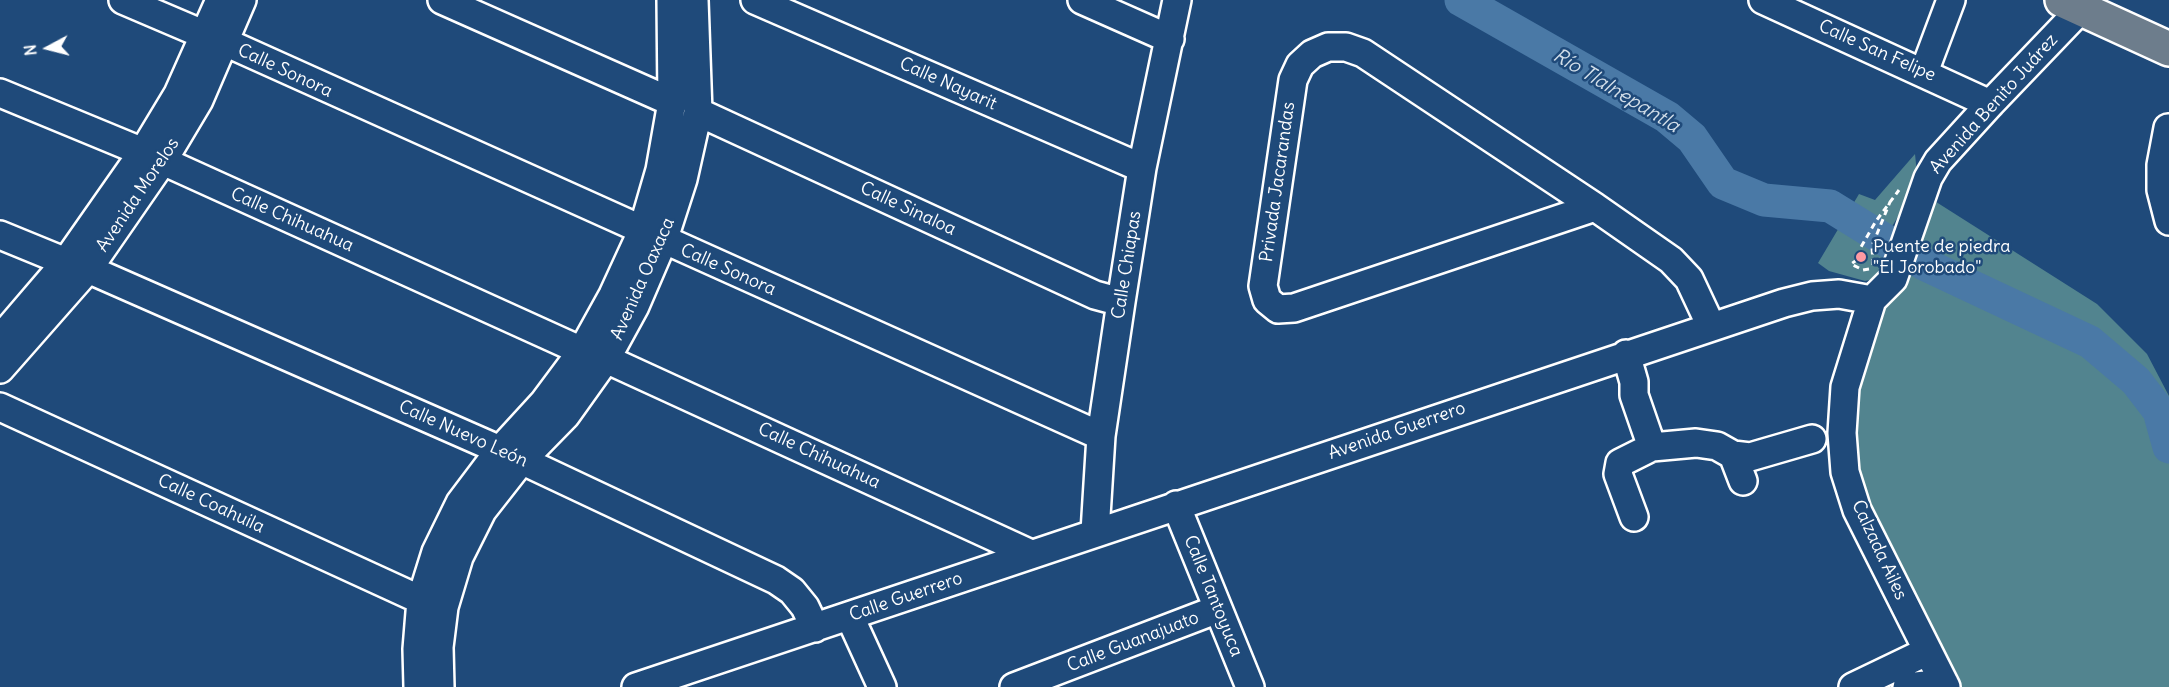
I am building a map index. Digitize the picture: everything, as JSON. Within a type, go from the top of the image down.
[{"type":"main road","points":[[2078,3],[2169,50]]},
{"type":"street","name":"Calle Sonora","points":[[123,0],[215,38],[1101,436]]},
{"type":"street","name":"Avenida Morelos","points":[[215,38],[220,0]]},
{"type":"street","name":"Avenida Morelos","points":[[0,369],[77,265],[152,157],[178,94],[242,0]]},
{"type":"street","points":[[442,0],[672,102]]},
{"type":"street","name":"Avenida Oaxaca","points":[[652,236],[660,170],[672,102],[671,0]]},
{"type":"street","name":"Avenida Oaxaca","points":[[418,687],[417,648],[422,600],[436,552],[460,503],[511,455],[566,415],[594,355],[613,295],[652,236],[683,179],[698,112],[694,0]]},
{"type":"street","name":"Calle Nayarit","points":[[755,0],[1142,168]]},
{"type":"street","points":[[1082,0],[1170,39]]},
{"type":"street","name":"Calle Chiapas","points":[[1095,532],[1101,436],[1120,302],[1142,168],[1177,0]]},
{"type":"street","name":"Calle San Felipe","points":[[1763,0],[1990,104]]},
{"type":"street","points":[[1924,72],[1951,0]]},
{"type":"street","name":"Avenida Benito Juárez","points":[[1872,300],[1885,288],[1897,271],[1928,177],[1938,161],[2078,3]]},
{"type":"street","name":"Privada Jacarandas","points":[[1595,207],[1294,308],[1278,309],[1267,300],[1263,286],[1293,80],[1300,66],[1312,54],[1328,48],[1346,47],[1363,53],[1595,207],[1671,260],[1689,279],[1711,326]]},
{"type":"street","name":"Calle Chihuahua","points":[[0,93],[152,157],[1031,554]]},
{"type":"street","name":"Calle Sinaloa","points":[[698,112],[1095,296],[1120,302]]},
{"type":"street","points":[[2168,128],[2161,165],[2162,190],[2169,221]]},
{"type":"street","name":"Calle Nuevo León","points":[[0,235],[77,265],[511,455],[776,579],[792,591],[805,607],[815,628]]},
{"type":"street","name":"Avenida Morelos","points":[[0,339],[77,265]]},
{"type":"street","name":"Avenida Guerrero","points":[[1176,505],[1622,355],[1812,296],[1839,294],[1872,300]]},
{"type":"street","name":"Calzada Ailes","points":[[1872,300],[1845,387],[1842,433],[1845,472],[1857,510],[1945,685]]},
{"type":"street","points":[[1622,355],[1634,382],[1634,395],[1652,447]]},
{"type":"street","name":"Calle Coahuila","points":[[0,407],[422,600]]},
{"type":"street","points":[[1634,517],[1618,474],[1620,463],[1652,447],[1696,443],[1718,447],[1733,455],[1750,457],[1767,454],[1812,439]]},
{"type":"street","name":"Avenida Oaxaca","points":[[440,687],[439,647],[444,607],[459,557],[511,455]]},
{"type":"street","points":[[1733,455],[1743,481]]},
{"type":"street","name":"Calle Guerrero","points":[[636,687],[850,617],[1176,505]]},
{"type":"street","name":"Calle Tantoyuca","points":[[1176,505],[1250,687]]},
{"type":"street","name":"Calle Guanajuato","points":[[1014,687],[1218,609]]},
{"type":"street","points":[[850,617],[882,687]]},
{"type":"street","points":[[1859,686],[1928,651]]},
{"type":"street","points":[[1907,687],[1945,685]]},
{"type":"path","points":[[1890,202],[1882,221],[1872,246],[1872,269],[1863,270],[1851,264],[1861,257],[1862,247],[1876,221],[1890,202]]},
{"type":"green space","points":[[1915,154],[1918,184],[1880,246],[1889,276],[1865,281],[1829,271],[1818,263],[1859,194],[1875,200]]},
{"type":"green space","points":[[1922,193],[2097,304],[2147,354],[2169,396],[2169,687],[1948,687],[1855,473],[1848,433],[1880,293]]},
{"type":"waterway","name":"Río Tlalnepantla","points":[[1461,0],[1667,117],[1692,138],[1723,183],[1764,200],[1830,206],[1924,264],[2090,342],[2136,381],[2159,411],[2169,447]]},
{"type":"place","name":"Puente de piedra \"El Jorobado\"","points":[[1861,257]]}]
